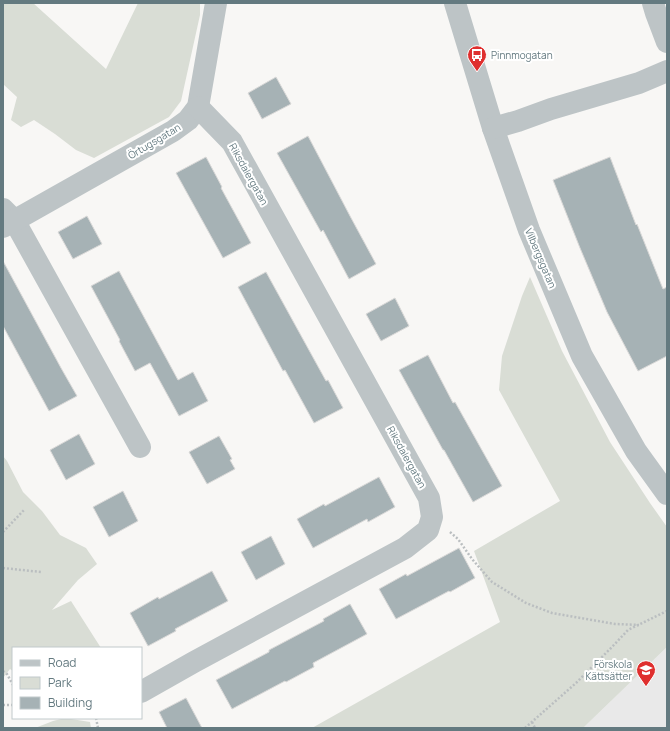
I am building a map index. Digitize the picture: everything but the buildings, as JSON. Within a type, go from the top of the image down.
[{"type":"street","points":[[198,107],[216,3]]},
{"type":"street","name":"Vilbergsgatan","points":[[455,3],[493,128],[529,230],[582,356],[636,451],[667,494]]},
{"type":"street","points":[[653,3],[667,42]]},
{"type":"street","points":[[493,128],[639,83],[667,71]]},
{"type":"street","name":"Örtugsgatan","points":[[140,447],[7,219],[173,131],[188,120],[198,107]]},
{"type":"street","name":"Riksdalergatan","points":[[198,107],[232,142],[429,498],[432,517]]},
{"type":"street","points":[[142,691],[405,548],[428,530],[432,517]]},
{"type":"path","points":[[3,532],[24,510]]},
{"type":"path","points":[[432,517],[458,539],[472,559],[492,582],[526,603],[552,613],[615,624],[639,625]]},
{"type":"path","points":[[3,568],[41,572]]},
{"type":"path","points":[[525,728],[576,683],[628,630],[667,611]]},
{"type":"path","points":[[3,671],[7,674],[12,683]]},
{"type":"path","points":[[532,722],[535,728]]},
{"type":"shaded area","name":"Förskola Kättsätter","points":[[667,647],[667,728],[583,728]]},
{"type":"green space","points":[[3,3],[33,3],[106,69],[138,3],[200,3],[200,15],[181,101],[169,117],[94,158],[76,150],[34,120],[21,127],[11,120],[17,97],[3,84]]},
{"type":"green space","points":[[530,277],[562,351],[610,442],[667,527],[667,647],[583,728],[312,728],[500,622],[474,551],[560,501],[499,390],[502,356]]},
{"type":"green space","points":[[3,456],[23,492],[42,511],[60,535],[86,548],[97,564],[78,580],[52,610],[71,601],[100,647],[12,647],[12,670],[10,669],[3,678]]},
{"type":"green space","points":[[71,719],[90,722],[91,728],[35,728],[53,721]]},
{"type":"place","name":"Pinnmogatan","points":[[477,72]]},
{"type":"place","name":"Förskola Kättsätter","points":[[646,687]]}]
